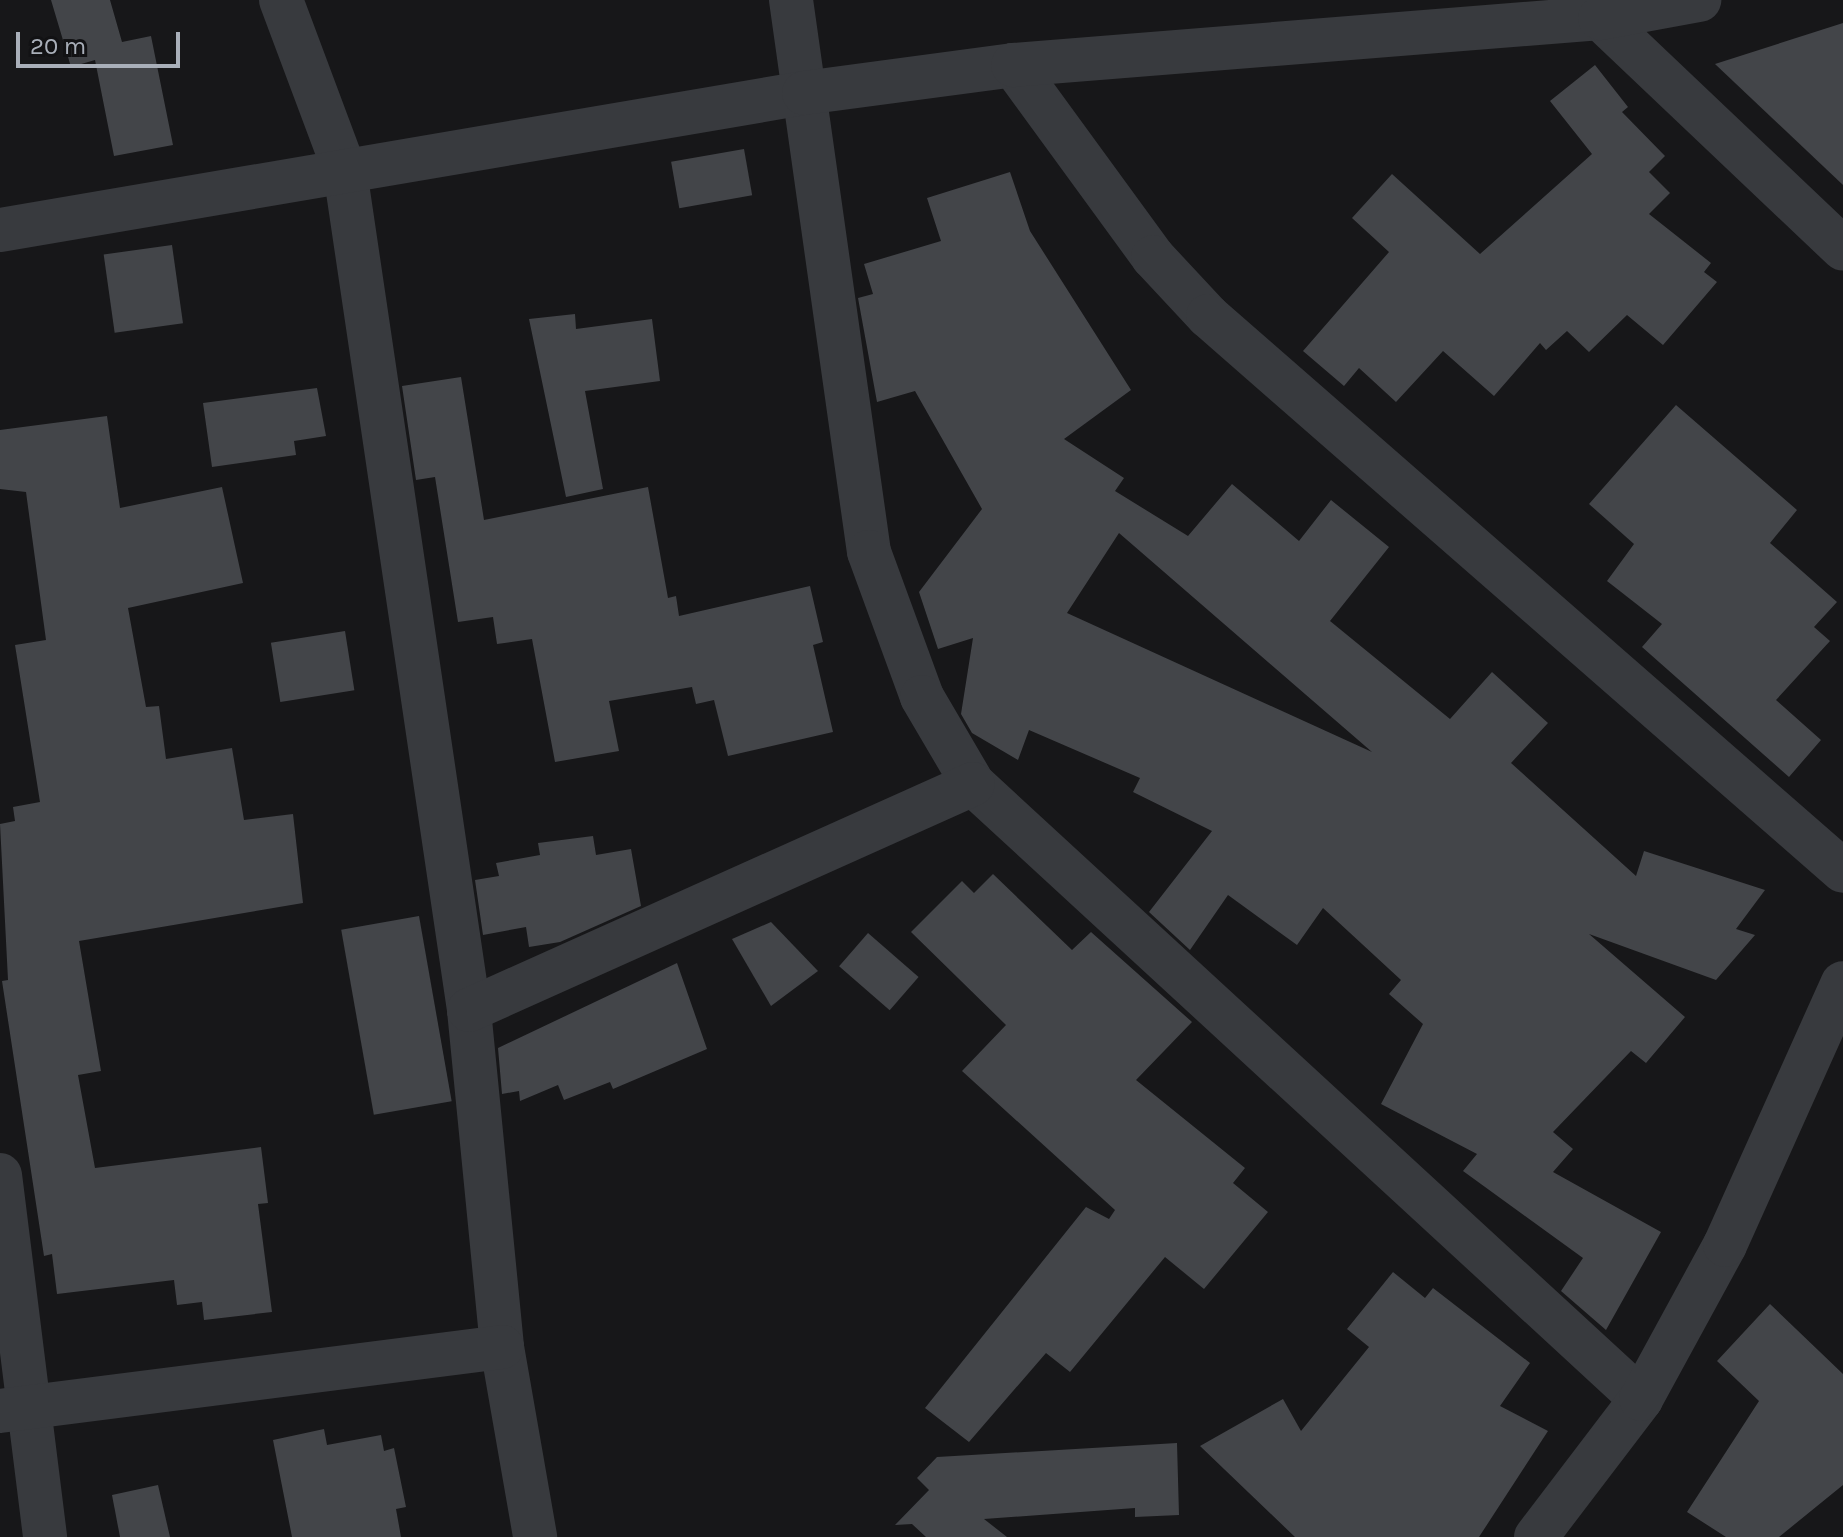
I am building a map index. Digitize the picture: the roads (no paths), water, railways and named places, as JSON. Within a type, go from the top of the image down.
[{"type":"street","points":[[281,0],[345,171],[469,1010],[502,1347],[535,1537]]},
{"type":"street","points":[[791,0],[869,552],[922,697],[973,784],[1641,1399]]},
{"type":"street","points":[[0,230],[804,93],[1013,65],[1600,18],[1699,0]]},
{"type":"street","points":[[1600,18],[1843,249]]},
{"type":"street","points":[[1013,65],[1153,257],[1208,316],[1843,871]]},
{"type":"street","points":[[469,1010],[973,784]]},
{"type":"street","points":[[1536,1537],[1641,1399],[1725,1245],[1843,983]]},
{"type":"street","points":[[0,1175],[17,1409],[45,1537]]},
{"type":"street","points":[[17,1409],[502,1347]]}]
